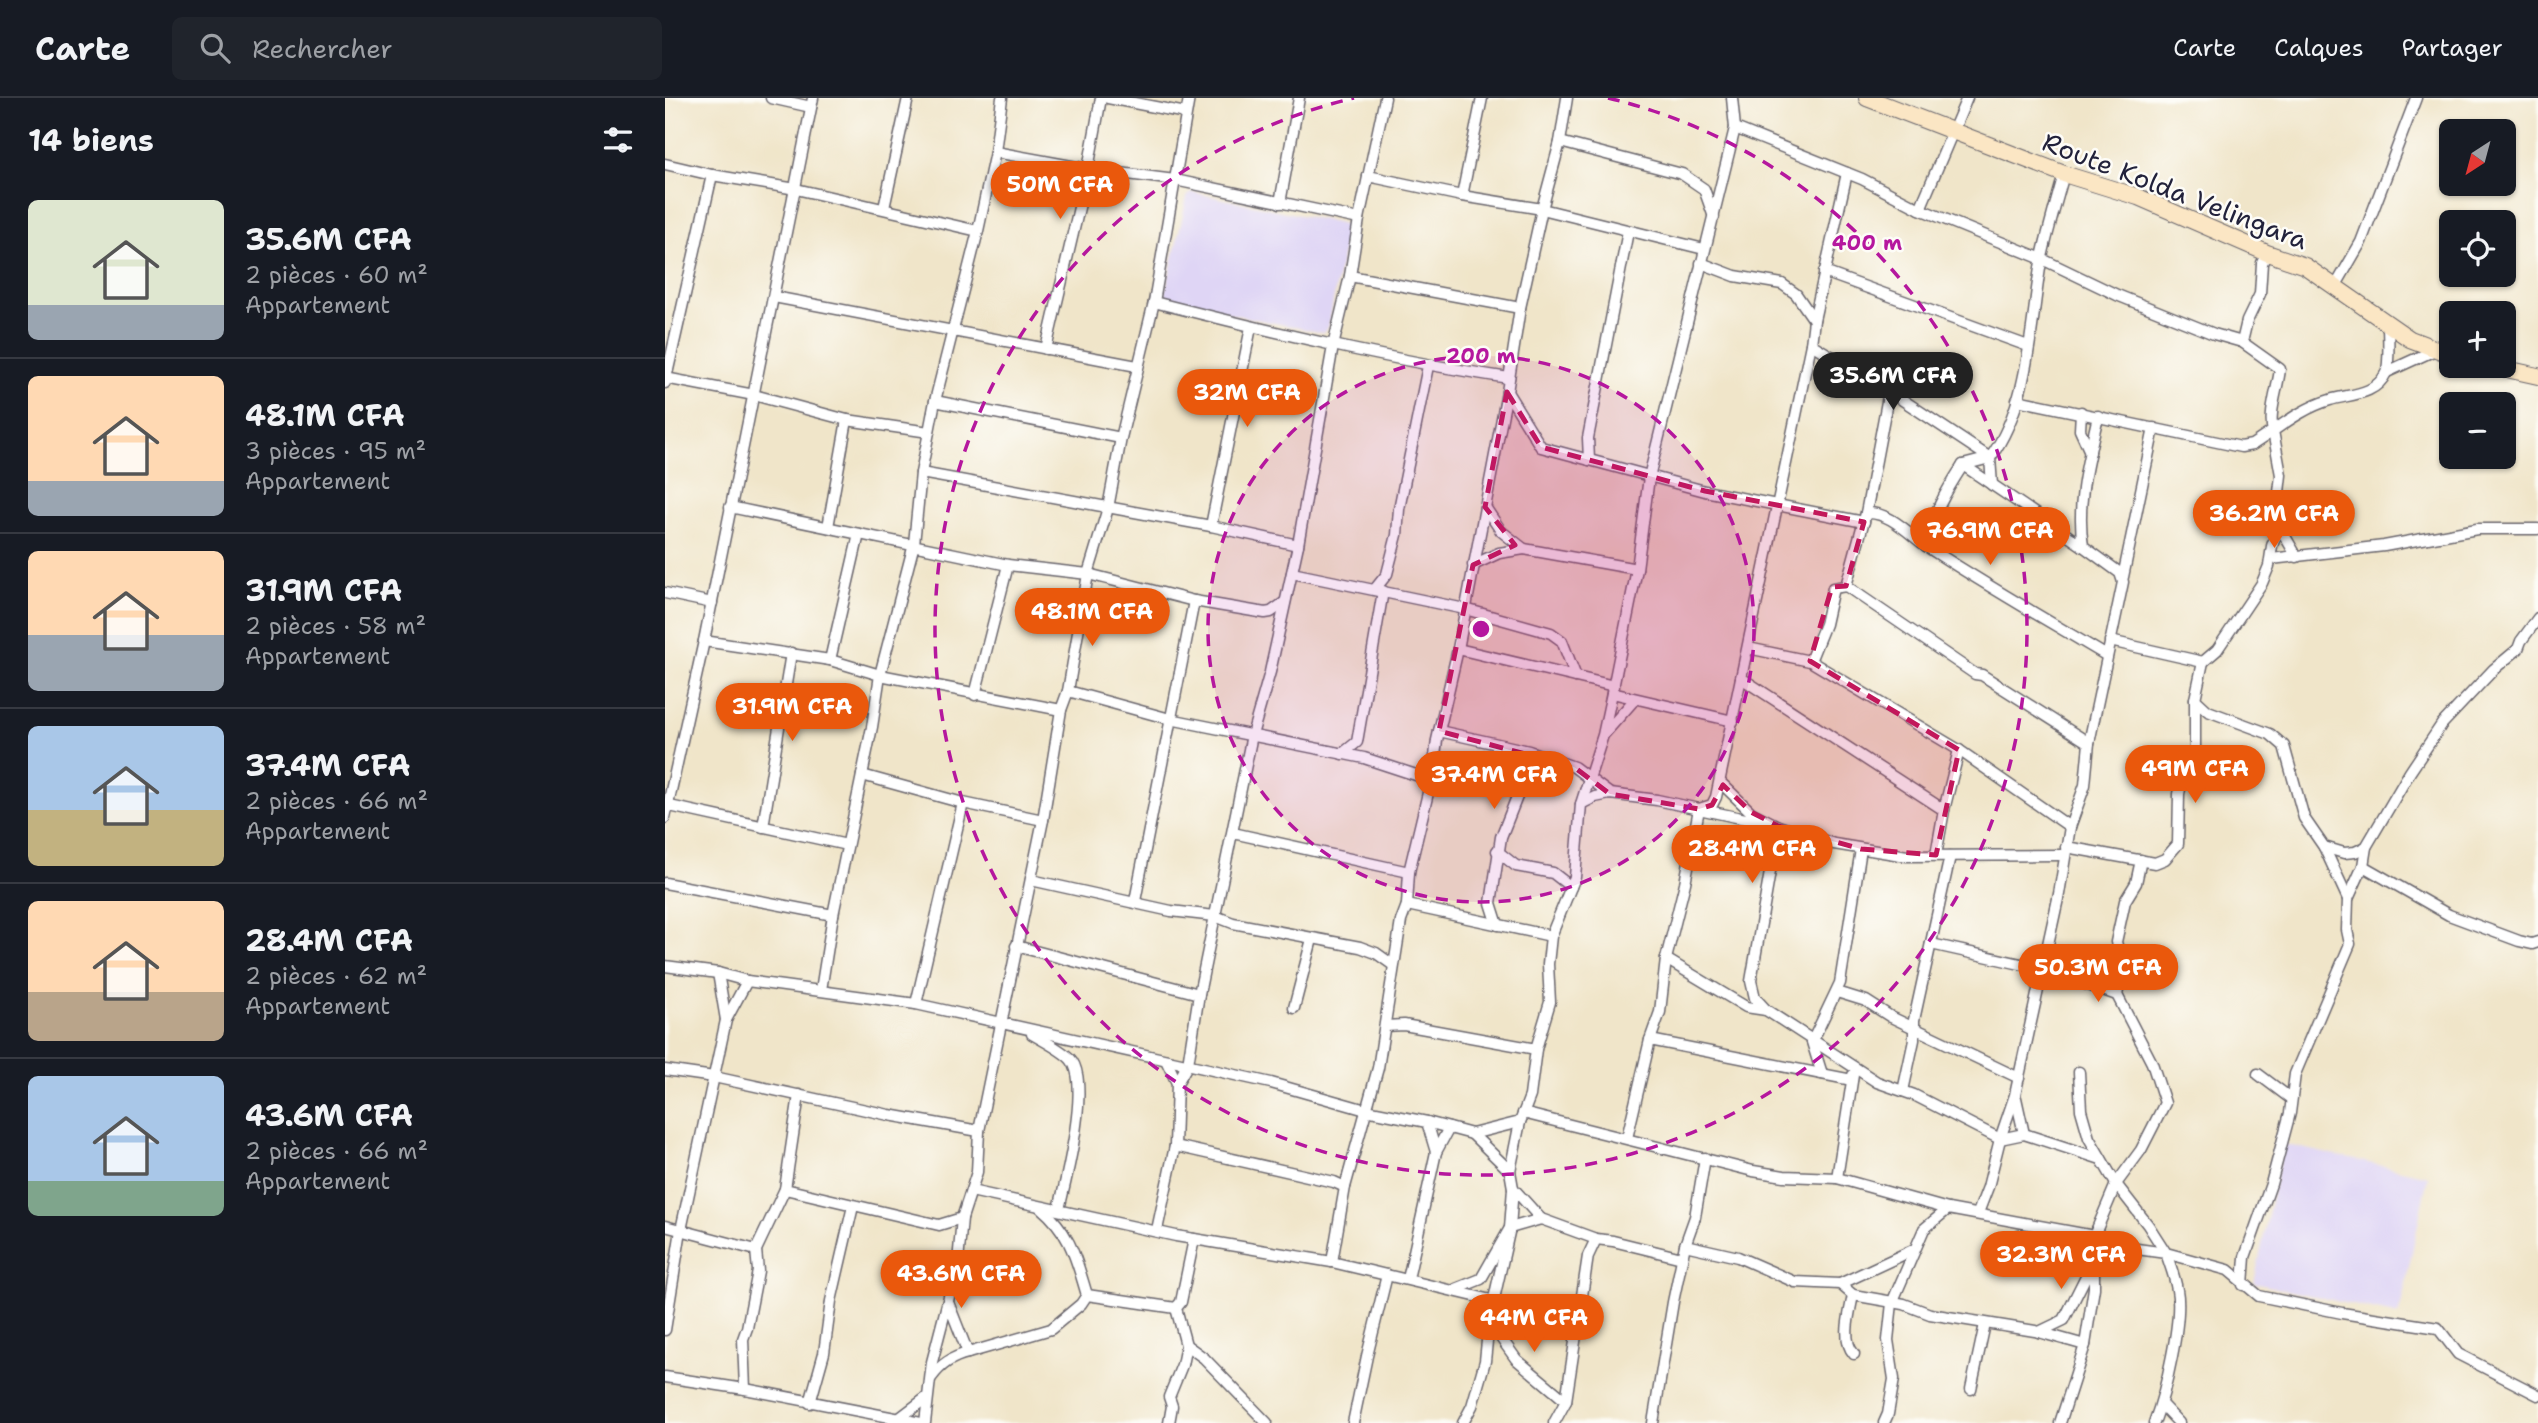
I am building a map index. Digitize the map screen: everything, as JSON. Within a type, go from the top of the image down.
[{"type":"main road","name":"Route Kolda Velingara","points":[[1867,98],[2064,174],[2138,197],[2305,267],[2410,339],[2439,352]]},
{"type":"main road","points":[[2516,371],[2538,376]]},
{"type":"street","points":[[665,818],[712,603],[812,102],[771,98]]},
{"type":"street","points":[[884,208],[908,98]]},
{"type":"street","points":[[821,990],[880,675],[914,544],[921,473],[935,401],[978,231],[995,152],[1002,98]]},
{"type":"street","points":[[1046,349],[1088,169],[1101,98]]},
{"type":"street","points":[[1108,98],[1186,113]]},
{"type":"street","points":[[665,1377],[745,1389],[923,1423],[930,1379],[958,1262],[962,1218],[977,1172],[979,1131],[1044,820],[1061,710],[1068,691],[1088,574],[1108,508],[1137,366],[1154,302],[1189,98]]},
{"type":"street","points":[[1280,203],[1299,98]]},
{"type":"street","points":[[1177,1083],[1188,1064],[1199,994],[1252,735],[1270,672],[1298,545],[1333,346],[1350,276],[1359,219],[1385,98]]},
{"type":"street","points":[[1462,196],[1482,98]]},
{"type":"street","points":[[1332,1262],[1345,1187],[1378,1068],[1393,965],[1401,921],[1407,905],[1409,872],[1458,649],[1507,392],[1520,308],[1560,142],[1567,98]]},
{"type":"street","points":[[1463,1423],[1472,1406],[1485,1361],[1489,1321],[1510,1228],[1513,1188],[1510,1171],[1521,1118],[1530,1097],[1536,1049],[1550,1002],[1548,964],[1551,936],[1571,887],[1578,854],[1581,804],[1603,735],[1613,690],[1637,569],[1649,477],[1735,128],[1732,98]]},
{"type":"street","points":[[1920,209],[1966,98]]},
{"type":"street","points":[[2335,286],[2361,242],[2416,98]]},
{"type":"street","points":[[1581,804],[1610,794],[1699,809],[1778,826],[1834,844],[1907,856],[2066,851],[2155,863],[2165,859],[2178,844],[2179,794],[2182,780],[2195,760],[2195,699],[2203,663],[2217,650],[2262,583],[2279,527],[2280,475],[2270,422],[2280,369],[2242,342],[2117,295],[2042,259],[1920,209],[1847,173],[1735,128]]},
{"type":"street","points":[[1560,142],[1682,174],[1704,189],[1714,217]]},
{"type":"street","points":[[995,152],[1088,169],[1175,180],[1359,219]]},
{"type":"street","points":[[665,164],[796,189],[978,231]]},
{"type":"street","points":[[1699,809],[1712,805],[1720,782],[1824,272],[1847,173]]},
{"type":"street","points":[[1992,485],[1990,458],[2007,432],[2017,400],[2042,259],[2064,174]]},
{"type":"street","points":[[712,175],[665,380],[754,395],[847,420],[929,432]]},
{"type":"street","points":[[1369,176],[1462,196],[1542,209],[1704,249]]},
{"type":"street","points":[[1589,460],[1588,438],[1628,231]]},
{"type":"street","points":[[2242,342],[2247,321],[2260,294],[2262,263],[2267,253]]},
{"type":"street","points":[[1701,263],[1735,276],[1782,284],[1796,294],[1814,320]]},
{"type":"street","points":[[1824,272],[2028,346]]},
{"type":"street","points":[[1350,276],[1520,308]]},
{"type":"street","points":[[774,297],[1137,366]]},
{"type":"street","points":[[1154,302],[1333,346],[1427,366],[1509,378]]},
{"type":"street","points":[[2387,372],[2388,324]]},
{"type":"street","points":[[1212,526],[1251,327]]},
{"type":"street","points":[[1811,344],[1889,390],[1990,458]]},
{"type":"street","points":[[2017,400],[2241,447],[2252,445],[2295,416],[2330,400],[2357,396],[2375,385],[2387,372],[2435,351]]},
{"type":"street","points":[[1364,758],[1357,742],[1427,366]]},
{"type":"street","points":[[1846,586],[1865,517],[1889,390]]},
{"type":"street","points":[[1507,392],[1541,447],[1649,477],[1778,506],[1865,517],[1875,512],[2107,656]]},
{"type":"street","points":[[935,401],[1121,438]]},
{"type":"street","points":[[2081,412],[2080,430],[2090,452]]},
{"type":"street","points":[[2083,547],[2080,503],[2098,416]]},
{"type":"street","points":[[828,527],[847,420]]},
{"type":"street","points":[[1978,1213],[2015,1095],[2059,894],[2070,827],[2085,785],[2089,743],[2154,428]]},
{"type":"street","points":[[1574,454],[1588,438]]},
{"type":"street","points":[[1926,546],[1929,528],[1941,499],[1962,465],[1990,458]]},
{"type":"street","points":[[1962,465],[2123,577]]},
{"type":"street","points":[[921,473],[1212,526],[1298,545]]},
{"type":"street","points":[[730,507],[1008,565],[1088,574],[1194,601],[1265,613],[1285,602]]},
{"type":"street","points":[[1485,507],[1501,531],[1524,549]]},
{"type":"street","points":[[2279,527],[2297,557]]},
{"type":"street","points":[[1914,537],[1929,528]]},
{"type":"street","points":[[2271,559],[2384,546],[2477,529],[2538,529]]},
{"type":"street","points":[[830,660],[859,534]]},
{"type":"street","points":[[1473,565],[1499,553],[1524,549],[1637,569]]},
{"type":"street","points":[[975,695],[1008,565]]},
{"type":"street","points":[[1292,573],[1465,609],[1558,636],[1576,677]]},
{"type":"street","points":[[1810,661],[1825,624],[1833,588],[1846,586],[1975,674],[1982,675],[2089,743]]},
{"type":"street","points":[[665,593],[712,603]]},
{"type":"street","points":[[1135,901],[1194,601]]},
{"type":"street","points":[[2243,1285],[2245,1257],[2271,1184],[2290,1113],[2295,1074],[2350,944],[2347,930],[2349,899],[2363,866],[2367,847],[2410,772],[2442,724],[2494,669],[2518,649],[2538,618]]},
{"type":"street","points":[[704,641],[830,660],[880,675],[1061,710]]},
{"type":"street","points":[[2110,641],[2203,663]]},
{"type":"street","points":[[1748,648],[1810,661],[1959,750],[2070,827]]},
{"type":"street","points":[[1458,649],[1576,677],[1635,699],[1733,721]]},
{"type":"street","points":[[763,827],[791,653]]},
{"type":"street","points":[[1741,678],[1944,810]]},
{"type":"street","points":[[1068,691],[1170,719],[1364,758],[1419,776],[1433,772]]},
{"type":"street","points":[[1603,735],[1635,699]]},
{"type":"street","points":[[2195,699],[2208,711],[2270,734],[2284,746],[2304,818],[2324,846],[2349,899]]},
{"type":"street","points":[[1439,730],[1529,751],[1574,767],[1610,794]]},
{"type":"street","points":[[1342,754],[1357,742]]},
{"type":"street","points":[[1936,855],[1959,750]]},
{"type":"street","points":[[1498,925],[1491,903],[1497,851],[1524,779],[1537,769],[1558,762]]},
{"type":"street","points":[[862,775],[963,803],[1044,820]]},
{"type":"street","points":[[1720,782],[1751,812],[1778,826]]},
{"type":"street","points":[[916,1004],[963,803]]},
{"type":"street","points":[[666,805],[847,845]]},
{"type":"street","points":[[1627,1138],[1650,1040],[1660,1012],[1666,959],[1699,809]]},
{"type":"street","points":[[1778,826],[1751,981],[1755,998],[1766,1010],[1877,1082],[1903,1091],[2000,1139],[2024,1134],[2104,1160]]},
{"type":"street","points":[[1233,833],[1409,872]]},
{"type":"street","points":[[2324,846],[2344,853],[2367,847]]},
{"type":"street","points":[[1822,1074],[1812,1042],[1837,992],[1861,849]]},
{"type":"street","points":[[1497,851],[1524,869],[1553,873],[1571,887]]},
{"type":"street","points":[[1903,1091],[1914,1020],[1950,856]]},
{"type":"street","points":[[2060,1423],[2085,1345],[2094,1288],[2094,1236],[2116,1184],[2140,1150],[2165,1103],[2152,1063],[2117,995],[2123,967],[2116,942],[2125,901],[2136,883],[2141,860]]},
{"type":"street","points":[[1497,867],[1510,862]]},
{"type":"street","points":[[2363,866],[2449,915],[2519,942],[2538,942]]},
{"type":"street","points":[[1031,880],[1171,911],[1215,916],[1233,923],[1360,947],[1376,953],[1393,965]]},
{"type":"street","points":[[665,883],[833,915]]},
{"type":"street","points":[[1472,920],[1491,903]]},
{"type":"street","points":[[1407,905],[1551,936]]},
{"type":"street","points":[[1294,1008],[1312,939]]},
{"type":"street","points":[[1931,944],[2043,969],[2117,995]]},
{"type":"street","points":[[1016,946],[1199,994]]},
{"type":"street","points":[[1666,959],[1746,1007],[1766,1010]]},
{"type":"street","points":[[665,965],[718,973],[747,981],[916,1004],[1271,1083],[1366,1111],[1427,1122],[1472,1134],[1510,1171]]},
{"type":"street","points":[[718,973],[726,1020]]},
{"type":"street","points":[[665,1330],[681,1230],[726,1020],[747,981]]},
{"type":"street","points":[[1837,992],[1866,1001],[1891,1017],[2019,1078]]},
{"type":"street","points":[[1746,1007],[1755,998]]},
{"type":"street","points":[[1388,1009],[1404,1024]]},
{"type":"street","points":[[1385,1026],[1404,1024],[1536,1049]]},
{"type":"street","points":[[1026,1030],[1072,1060],[1079,1081],[1075,1140],[1059,1209]]},
{"type":"street","points":[[1650,1040],[1853,1080]]},
{"type":"street","points":[[1157,1230],[1175,1146],[1177,1083],[1166,1060]]},
{"type":"street","points":[[1836,1178],[1854,1068]]},
{"type":"street","points":[[665,1070],[714,1077],[888,1115],[979,1131]]},
{"type":"street","points":[[2079,1072],[2084,1125],[2116,1184],[2166,1253],[2178,1292],[2176,1331],[2161,1404],[2154,1423]]},
{"type":"street","points":[[2258,1074],[2290,1098]]},
{"type":"street","points":[[2280,1088],[2295,1074]]},
{"type":"street","points":[[745,1389],[743,1339],[758,1271],[756,1250],[785,1189],[799,1095]]},
{"type":"street","points":[[2015,1095],[2024,1134]]},
{"type":"street","points":[[1472,1134],[1521,1118],[1627,1138],[1753,1171],[1784,1176],[1836,1178],[1948,1209],[2094,1236],[2137,1249],[2166,1253],[2228,1270],[2259,1296],[2342,1313],[2438,1328],[2458,1354],[2538,1395]]},
{"type":"street","points":[[1427,1122],[1436,1152]]},
{"type":"street","points":[[1408,1279],[1436,1152],[1449,1128]]},
{"type":"street","points":[[1175,1146],[1334,1182],[1345,1187]]},
{"type":"street","points":[[1653,1423],[1682,1258],[1695,1217],[1705,1158]]},
{"type":"street","points":[[1513,1188],[1541,1219],[1596,1239],[1682,1258]]},
{"type":"street","points":[[785,1189],[939,1225],[959,1242]]},
{"type":"street","points":[[971,1191],[1194,1239],[1332,1262],[1495,1301]]},
{"type":"street","points":[[1038,1205],[1057,1221],[1074,1251],[1087,1296]]},
{"type":"street","points":[[810,1403],[824,1353],[831,1300],[853,1206]]},
{"type":"street","points":[[1884,1423],[1888,1414],[1893,1379],[1888,1340],[1892,1303],[1924,1228],[1948,1209]]},
{"type":"street","points":[[939,1225],[962,1218]]},
{"type":"street","points":[[1453,1290],[1481,1279],[1510,1228],[1541,1219]]},
{"type":"street","points":[[665,1226],[756,1250]]},
{"type":"street","points":[[1176,1308],[1181,1303],[1194,1239]]},
{"type":"street","points":[[1554,1423],[1566,1401],[1588,1256],[1596,1239]]},
{"type":"street","points":[[1685,1245],[1738,1257],[1795,1282],[1840,1284],[1913,1250]]},
{"type":"street","points":[[2039,1332],[2064,1320],[2093,1262]]},
{"type":"street","points":[[1353,1423],[1387,1275]]},
{"type":"street","points":[[1840,1284],[1853,1295],[1904,1304],[1930,1314],[2039,1332],[2085,1345]]},
{"type":"street","points":[[1853,1295],[1847,1335],[1849,1348],[1854,1354]]},
{"type":"street","points":[[1087,1296],[1176,1308]]},
{"type":"street","points":[[930,1379],[937,1369],[953,1357],[1051,1329],[1087,1296]]},
{"type":"street","points":[[947,1301],[968,1353]]},
{"type":"street","points":[[1169,1423],[1172,1406],[1169,1397],[1182,1365],[1186,1345],[1176,1308]]},
{"type":"street","points":[[1489,1321],[1516,1359],[1566,1401]]},
{"type":"street","points":[[1972,1389],[1985,1324]]},
{"type":"street","points":[[1186,1345],[1203,1358],[1267,1423]]},
{"type":"street","points":[[897,1420],[926,1398]]},
{"type":"street","points":[[2161,1404],[2179,1423]]},
{"type":"highlighted area","points":[[1507,392],[1541,447],[1705,491],[1864,522],[1846,586],[1832,587],[1810,661],[1959,750],[1936,855],[1861,849],[1778,826],[1751,812],[1723,785],[1712,805],[1699,809],[1610,794],[1574,767],[1439,731],[1473,565],[1515,545],[1485,507]]},
{"type":"shaded area","points":[[1191,192],[1343,224],[1347,231],[1328,327],[1323,333],[1168,301],[1165,293],[1187,197]]},
{"type":"shaded area","points":[[2283,1144],[2428,1176],[2399,1315],[2254,1283]]}]
